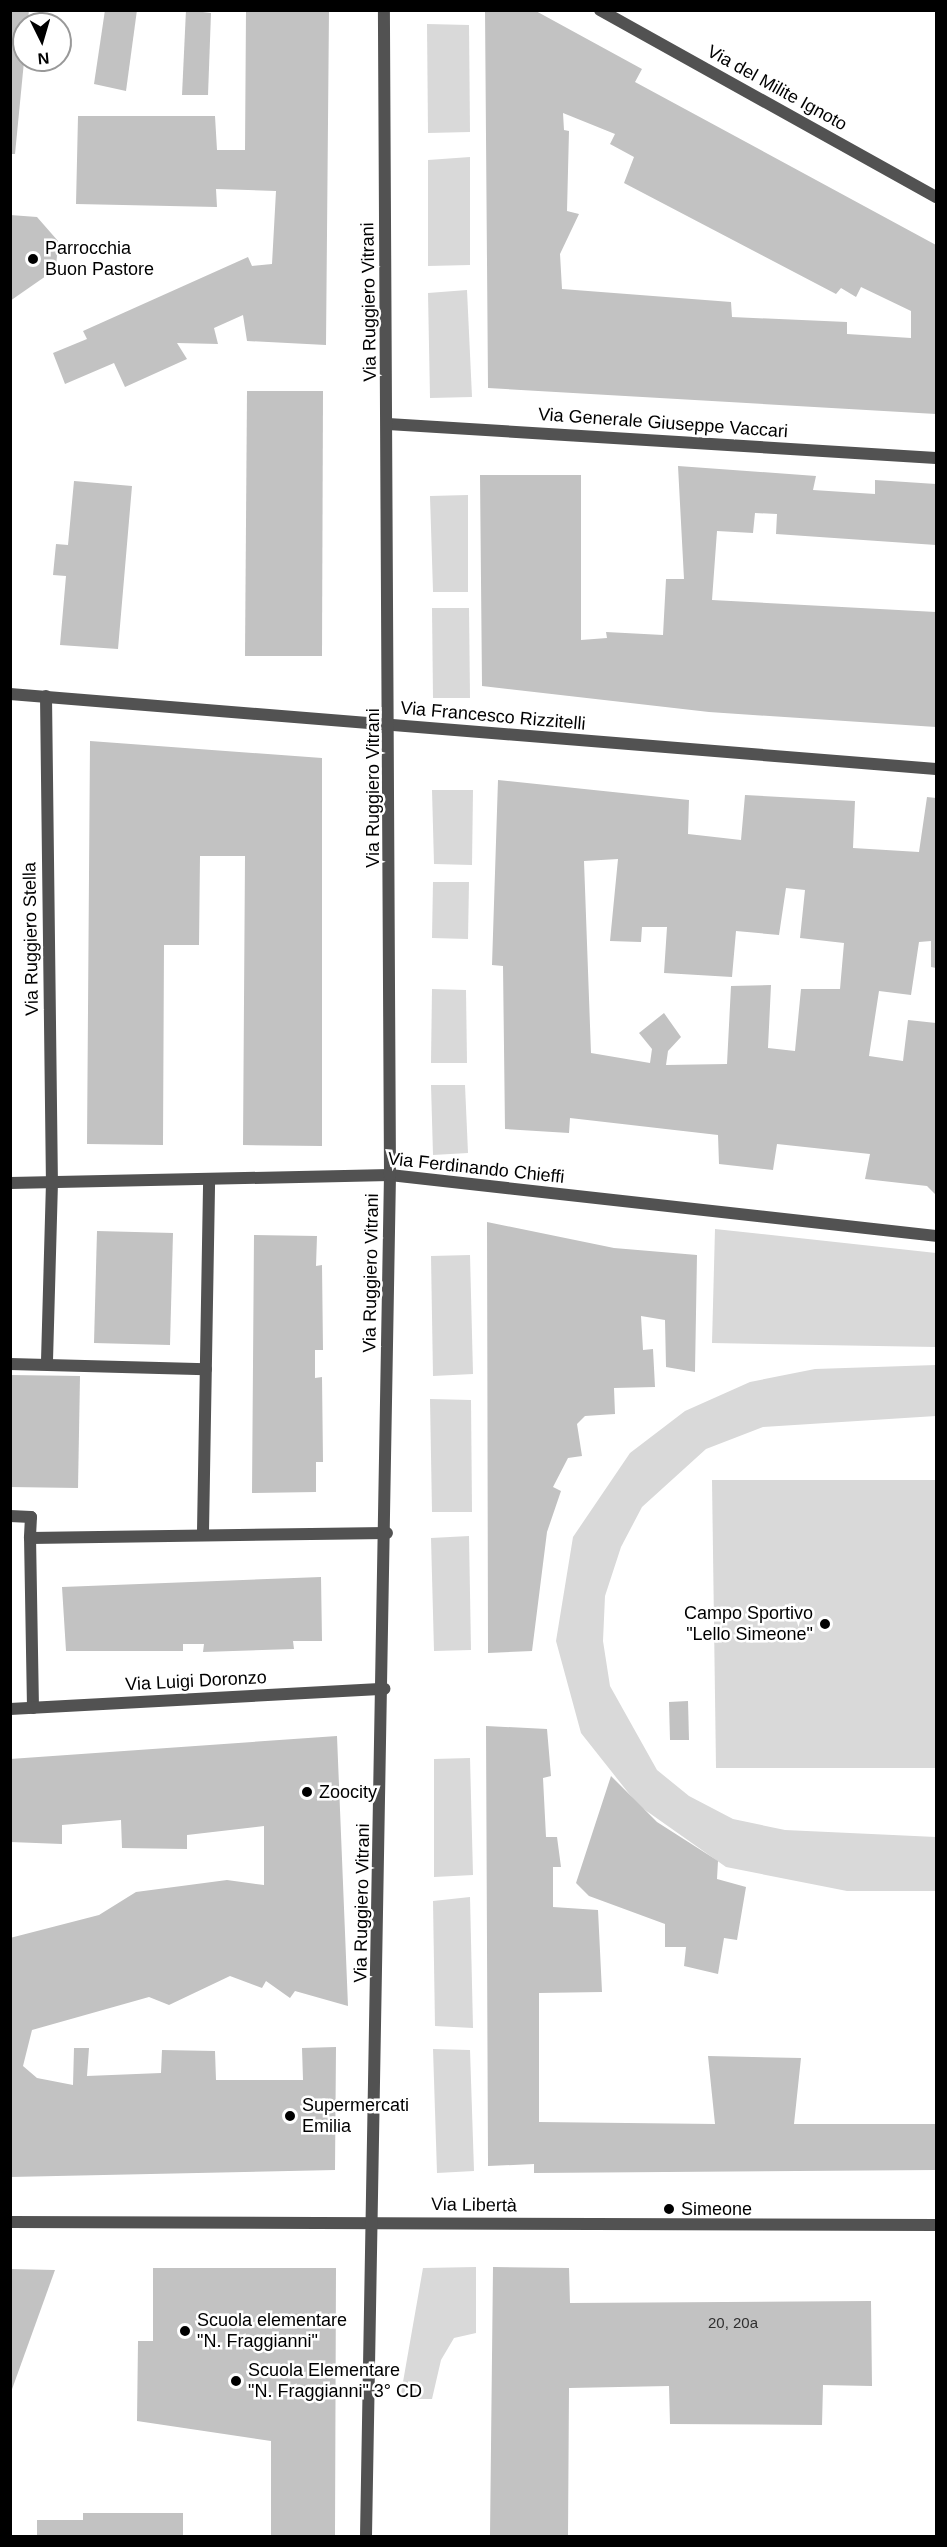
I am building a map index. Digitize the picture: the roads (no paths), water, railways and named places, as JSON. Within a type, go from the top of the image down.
[{"type":"street","name":"Via Ruggiero Vitrani","points":[[366,2536],[387,1533],[390,1175],[392,727],[384,10]]},
{"type":"street","name":"Via del Milite Ignoto","points":[[600,10],[936,197]]},
{"type":"street","name":"Via Generale Giuseppe Vaccari","points":[[388,424],[936,458]]},
{"type":"street","name":"Via Francesco Rizzitelli","points":[[10,694],[392,727],[936,769]]},
{"type":"street","name":"Via Ruggiero Stella","points":[[46,696],[52,1182],[47,1364]]},
{"type":"street","name":"Via Ferdinando Chieffi","points":[[10,1184],[209,1182],[390,1175],[936,1236]]},
{"type":"street","points":[[203,1532],[209,1182]]},
{"type":"street","points":[[10,1364],[206,1369]]},
{"type":"street","points":[[10,1516],[31,1517],[33,1708]]},
{"type":"street","points":[[30,1538],[203,1532],[387,1533]]},
{"type":"street","name":"Via Luigi Doronzo","points":[[10,1709],[384,1689]]},
{"type":"street","name":"Via Libertà","points":[[10,2222],[373,2221],[936,2225]]},
{"type":"place","name":"Parrocchia Buon Pastore","points":[[33,259]]},
{"type":"place","name":"Campo Sportivo \"Lello Simeone\"","points":[[825,1624]]},
{"type":"place","name":"Zoocity","points":[[307,1792]]},
{"type":"place","name":"Supermercati Emilia","points":[[290,2116]]},
{"type":"place","name":"Simeone","points":[[669,2209]]},
{"type":"place","name":"Scuola elementare \"N. Fraggianni\"","points":[[185,2331]]},
{"type":"place","name":"Scuola Elementare \"N. Fraggianni\" 3° CD","points":[[236,2381]]}]
